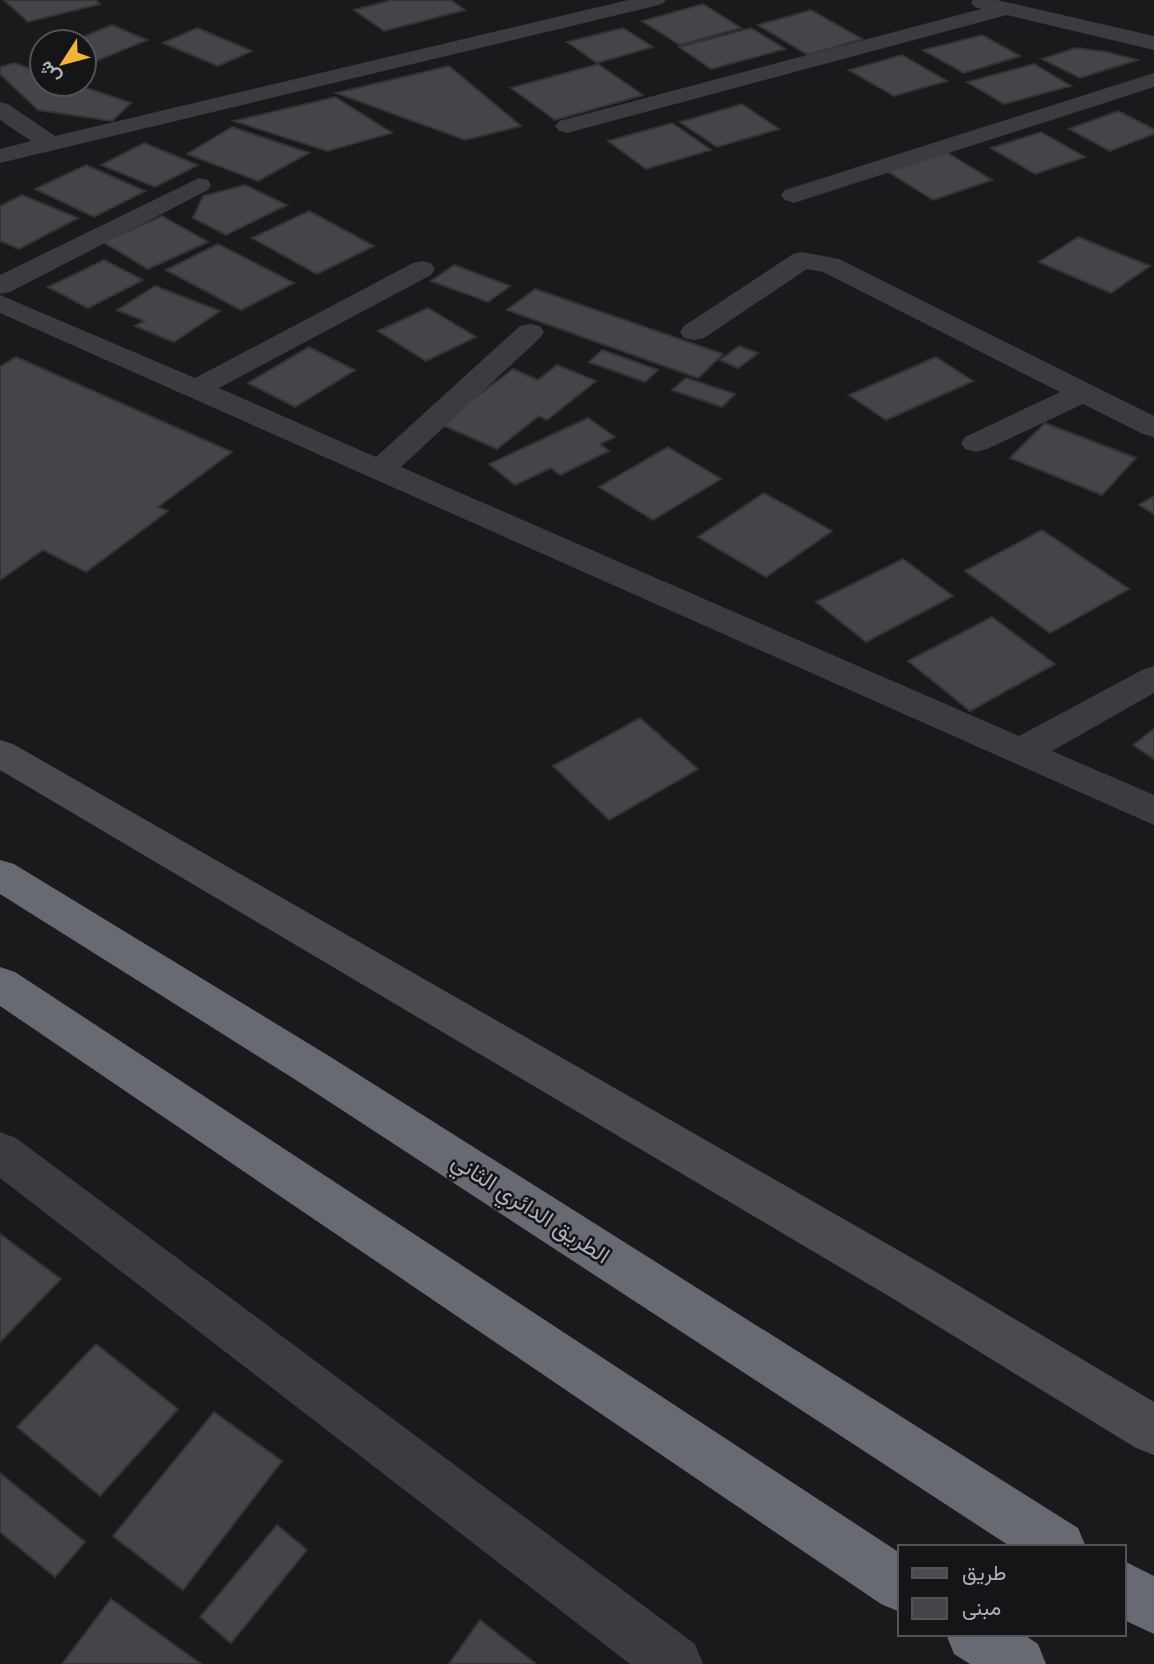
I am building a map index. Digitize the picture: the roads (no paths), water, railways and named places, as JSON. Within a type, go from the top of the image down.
[{"type":"highway","name":"الطريق الدائري الثاني","points":[[0,875],[314,1069],[1056,1545]]},
{"type":"highway","points":[[0,984],[898,1584]]},
{"type":"highway","points":[[1126,1589],[1154,1607]]},
{"type":"highway","points":[[977,1636],[1018,1664]]},
{"type":"street","points":[[0,156],[596,6],[655,0]]},
{"type":"street","points":[[969,0],[1154,43]]},
{"type":"street","points":[[567,126],[1006,9]]},
{"type":"street","points":[[794,195],[1154,80]]},
{"type":"street","points":[[0,109],[51,144]]},
{"type":"street","points":[[0,286],[198,185]]},
{"type":"street","points":[[694,332],[802,260],[830,265],[1154,428]]},
{"type":"street","points":[[194,390],[422,269]]},
{"type":"street","points":[[0,303],[1154,811]]},
{"type":"street","points":[[379,471],[530,332]]},
{"type":"street","points":[[976,443],[1082,393]]},
{"type":"street","points":[[1020,752],[1154,678]]},
{"type":"street","points":[[0,752],[914,1285],[1154,1430]]},
{"type":"street","points":[[0,1152],[675,1664]]}]
